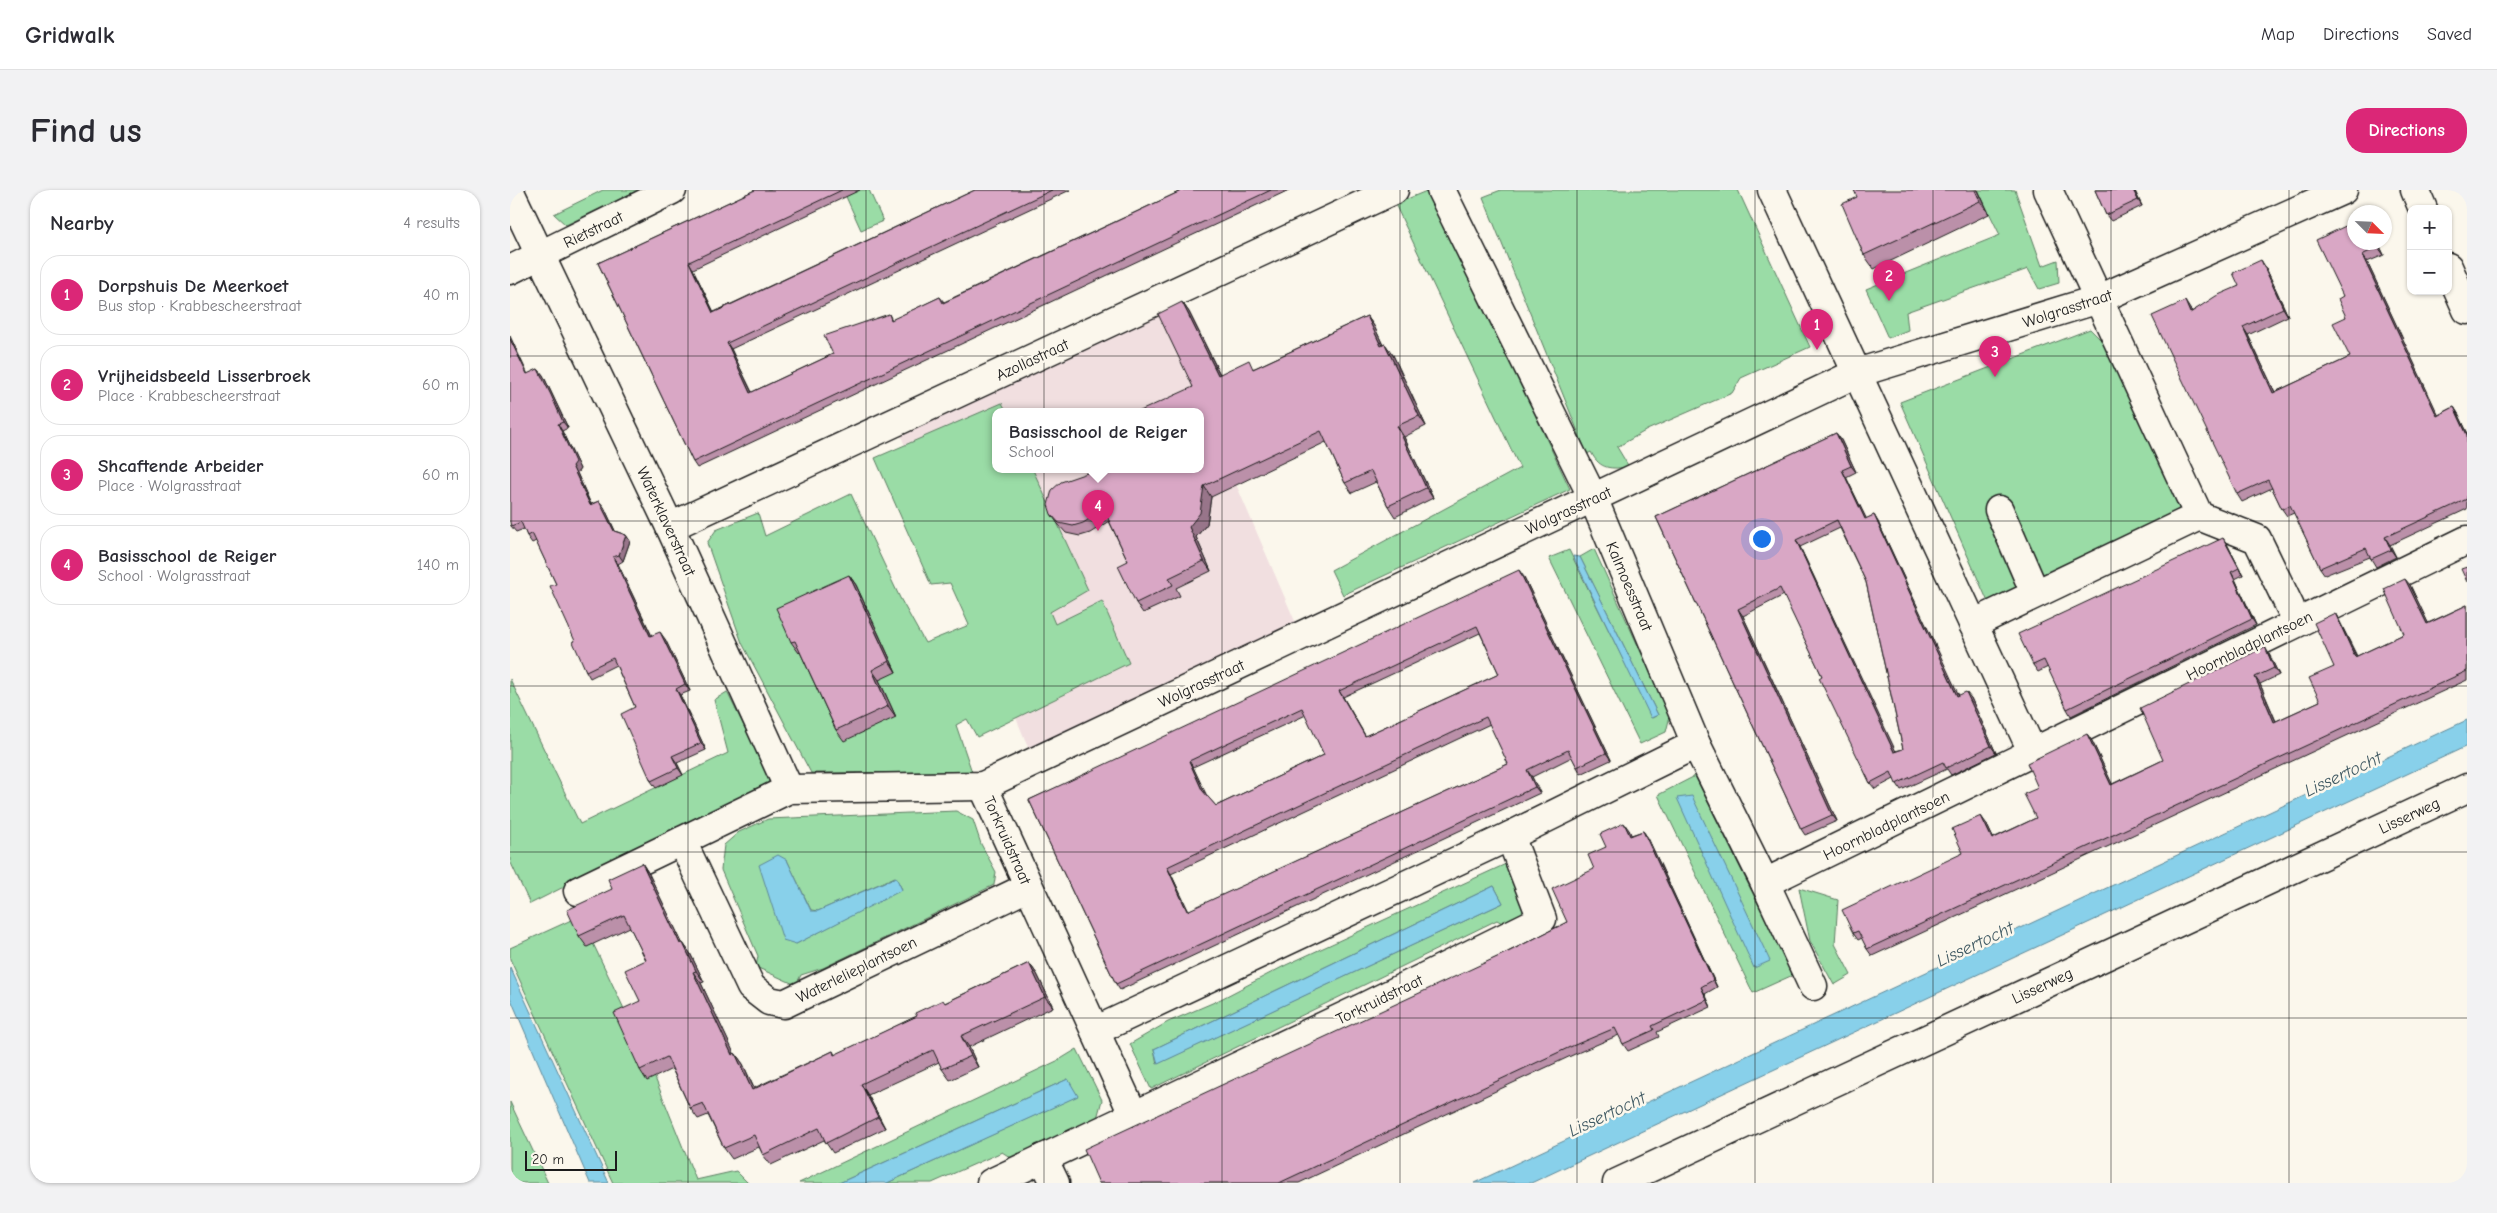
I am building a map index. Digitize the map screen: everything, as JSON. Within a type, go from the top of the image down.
[{"type":"street","name":"Rietstraat","points":[[510,270],[672,190]]},
{"type":"street","name":"Azollastraat","points":[[670,528],[1394,190]]},
{"type":"street","name":"Kalmoesstraat","points":[[1441,190],[1594,498],[1696,744],[1765,883],[1813,986]]},
{"type":"street","points":[[1772,190],[2033,753]]},
{"type":"street","points":[[1973,624],[2199,516],[2048,190]]},
{"type":"street","name":"Wolgrasstraat","points":[[789,790],[983,786],[1857,373],[2099,300],[2343,190]]},
{"type":"street","points":[[2415,190],[2421,205]]},
{"type":"street","name":"Waterklaverstraat","points":[[510,192],[670,528],[789,790]]},
{"type":"street","points":[[2452,276],[2467,310]]},
{"type":"street","points":[[1999,510],[2035,593]]},
{"type":"street","name":"Hoornbladplantsoen","points":[[2199,516],[2257,538],[2290,607]]},
{"type":"street","name":"Hoornbladplantsoen","points":[[1765,883],[2467,540]]},
{"type":"street","points":[[1095,1031],[1510,836],[1696,744]]},
{"type":"street","name":"Torkruidstraat","points":[[983,786],[1134,1114]]},
{"type":"street","name":"Lisserweg","points":[[1617,1183],[2467,788]]},
{"type":"street","points":[[578,891],[789,790]]},
{"type":"street","name":"Torkruidstraat","points":[[991,1183],[1364,1007],[1542,920],[1510,836]]},
{"type":"street","name":"Waterlelieplantsoen","points":[[682,841],[750,987],[769,1002],[784,1004],[1028,887]]},
{"type":"street","points":[[1043,1158],[1054,1183]]},
{"type":"shaded area","points":[[1162,312],[1203,408],[992,408],[992,473],[1204,473],[1204,410],[1297,626],[1030,752],[901,436]]},
{"type":"green space","points":[[603,190],[638,190],[566,225],[554,214]]},
{"type":"green space","points":[[843,190],[869,190],[883,221],[861,230]]},
{"type":"green space","points":[[1429,190],[1570,489],[1343,595],[1331,570],[1520,468],[1395,204]]},
{"type":"green space","points":[[1501,190],[1738,190],[1810,347],[1741,378],[1732,393],[1647,430],[1617,447],[1629,467],[1611,468],[1602,465],[1594,458],[1591,452],[1587,454],[1483,197]]},
{"type":"green space","points":[[1978,190],[2015,190],[2042,266],[2058,260],[2059,283],[2039,289],[2028,269],[1906,312],[1908,330],[1888,338],[1866,289],[2000,235]]},
{"type":"green space","points":[[2090,329],[2109,348],[2184,511],[1988,602],[1900,402]]},
{"type":"green space","points":[[1002,403],[1005,408],[992,408],[992,473],[1034,473],[1088,590],[1050,612],[1055,624],[1102,601],[1129,663],[977,737],[967,719],[956,725],[972,772],[811,773],[742,643],[707,543],[716,530],[758,513],[765,536],[851,494],[900,598],[925,643],[969,625],[950,583],[931,585],[875,458]]},
{"type":"green space","points":[[1594,549],[1670,716],[1666,732],[1640,744],[1549,558],[1569,550],[1652,718],[1658,715],[1580,557]]},
{"type":"green space","points":[[510,679],[580,824],[728,753],[714,700],[727,692],[772,782],[530,904],[510,861]]},
{"type":"green space","points":[[1695,776],[1793,975],[1753,993],[1658,795]]},
{"type":"green space","points":[[956,811],[973,820],[981,844],[996,872],[994,885],[823,968],[801,975],[796,985],[756,967],[758,956],[721,870],[724,845],[739,832],[768,819]],"holes":[[[787,860],[811,910],[818,911],[895,877],[902,889],[796,944]]]},
{"type":"green space","points":[[1508,863],[1528,912],[1507,926],[1497,920],[1151,1089],[1130,1044],[1168,1022],[1217,1001],[1286,965]],"holes":[[[1494,886],[1503,903],[1157,1064],[1154,1049]]]},
{"type":"green space","points":[[1799,888],[1838,900],[1835,944],[1851,975],[1834,985],[1810,941]]},
{"type":"green space","points":[[580,916],[645,1053],[696,1180],[736,1171],[748,1183],[613,1183],[510,959],[510,948]]},
{"type":"green space","points":[[1077,1049],[1102,1100],[1096,1122],[1013,1159],[1002,1152],[932,1183],[887,1183],[1077,1096],[1068,1079],[839,1183],[799,1183],[1059,1060]]},
{"type":"green space","points":[[510,1102],[548,1183],[510,1183]]},
{"type":"water","points":[[1573,556],[1580,557],[1658,715],[1651,718]]},
{"type":"water","points":[[2467,720],[2467,746],[1531,1183],[1474,1183]]},
{"type":"water","points":[[1692,796],[1770,961],[1754,968],[1677,798]]},
{"type":"water","points":[[778,855],[787,860],[811,911],[818,911],[896,877],[902,890],[796,944],[783,940],[759,865]]},
{"type":"water","points":[[1494,886],[1503,903],[1158,1064],[1154,1049]]},
{"type":"water","points":[[510,967],[609,1183],[590,1183],[510,997]]},
{"type":"water","points":[[1068,1079],[1078,1096],[887,1183],[839,1183]]},
{"type":"building","points":[[755,190],[842,190],[689,262],[713,313],[975,190],[1052,190],[727,343],[750,393],[833,354],[824,336],[889,314],[891,320],[940,297],[943,303],[1183,190],[1271,190],[693,462],[598,263]]},
{"type":"building","points":[[1854,190],[1975,190],[1980,201],[1864,255],[1842,204],[1857,197]]},
{"type":"building","points":[[2095,190],[2133,190],[2138,200],[2106,215]]},
{"type":"building","points":[[2347,225],[2347,250],[2372,250],[2362,255],[2437,416],[2454,407],[2467,435],[2467,499],[2385,537],[2391,550],[2371,559],[2366,548],[2320,568],[2290,505],[2282,509],[2268,480],[2237,494],[2152,316],[2185,301],[2190,313],[2216,296],[2239,286],[2233,273],[2261,260],[2283,308],[2243,327],[2273,393],[2350,357],[2333,323],[2346,317],[2338,299],[2343,296],[2316,240]]},
{"type":"building","points":[[1182,302],[1218,375],[1249,360],[1253,369],[1367,316],[1381,346],[1385,344],[1419,416],[1397,426],[1426,488],[1388,506],[1371,471],[1345,483],[1321,431],[1204,486],[1200,513],[1189,527],[1204,561],[1169,578],[1173,585],[1136,603],[1118,566],[1128,561],[1104,510],[1083,523],[1073,526],[1059,523],[1051,514],[1048,505],[1052,490],[1061,482],[1087,473],[1204,473],[1204,408],[1147,408],[1193,387],[1158,314]]},
{"type":"building","points":[[510,339],[527,374],[538,369],[551,395],[563,422],[558,424],[575,462],[572,466],[590,505],[599,501],[614,531],[626,535],[619,555],[613,557],[650,636],[660,632],[685,684],[676,689],[701,743],[672,756],[678,768],[651,781],[621,714],[635,707],[613,658],[586,671],[573,642],[575,641],[550,586],[556,584],[532,533],[527,536],[521,522],[511,526]]},
{"type":"building","points":[[1836,433],[1851,466],[1842,470],[1865,519],[1874,515],[1957,696],[1966,692],[1991,746],[1946,768],[1943,762],[1896,784],[1891,772],[1870,783],[1819,678],[1822,676],[1780,588],[1738,609],[1832,815],[1801,829],[1656,517]],"holes":[[[1837,520],[1866,582],[1903,749],[1894,752],[1796,540]]]},
{"type":"building","points":[[2223,538],[2239,568],[2231,572],[2252,619],[2067,709],[2044,660],[2033,665],[2018,634]]},
{"type":"building","points":[[2467,567],[2467,582],[2461,569]]},
{"type":"building","points":[[1519,570],[1606,753],[1577,767],[1568,750],[1527,770],[1535,787],[1116,984],[1029,800]],"holes":[[[1477,626],[1499,674],[1365,736],[1339,691]],[[1302,708],[1324,755],[1216,806],[1202,790],[1189,761]],[[1486,717],[1508,764],[1187,911],[1167,867]]]},
{"type":"building","points":[[849,575],[889,661],[872,670],[888,706],[836,730],[795,641],[791,642],[776,608]]},
{"type":"building","points":[[2405,579],[2427,624],[2467,605],[2467,671],[1867,949],[1858,931],[1853,933],[1842,910],[1963,853],[1952,829],[1981,816],[1992,839],[2036,818],[2024,794],[2038,788],[2027,763],[2087,734],[2111,785],[2163,760],[2140,708],[2265,647],[2274,668],[2255,677],[2274,722],[2320,701],[2309,678],[2334,667],[2314,623],[2335,613],[2355,657],[2404,634],[2384,589]]},
{"type":"building","points":[[1624,823],[1630,836],[1643,831],[1713,980],[1701,987],[1707,1000],[1652,1026],[1654,1030],[1623,1044],[1615,1028],[1570,1047],[1279,1183],[1099,1183],[1084,1149],[1510,951],[1567,922],[1552,889],[1594,869],[1588,855],[1606,847],[1600,834]]},
{"type":"building","points":[[642,863],[680,944],[683,943],[696,971],[693,972],[732,1055],[735,1053],[752,1090],[833,1051],[834,1055],[917,1016],[915,1013],[943,1000],[945,1003],[1029,963],[1045,997],[961,1036],[971,1056],[942,1069],[933,1050],[861,1084],[878,1117],[826,1143],[819,1128],[763,1155],[754,1135],[724,1148],[703,1103],[690,1108],[667,1057],[640,1070],[614,1013],[640,1001],[625,970],[646,960],[624,915],[579,936],[567,910],[612,889],[608,879]]},
{"type":"place","name":"Vrijheidsbeeld Lisserbroek","points":[[1889,301]]},
{"type":"place","name":"Dorpshuis De Meerkoet","points":[[1817,350]]},
{"type":"place","name":"Shcaftende Arbeider","points":[[1995,377]]},
{"type":"place","name":"Basisschool de Reiger","points":[[1098,531]]},
{"type":"water label","name":"Lissertocht","points":[[2343,774]]},
{"type":"water label","name":"Lissertocht","points":[[1975,944]]},
{"type":"water label","name":"Lissertocht","points":[[1607,1114]]}]
